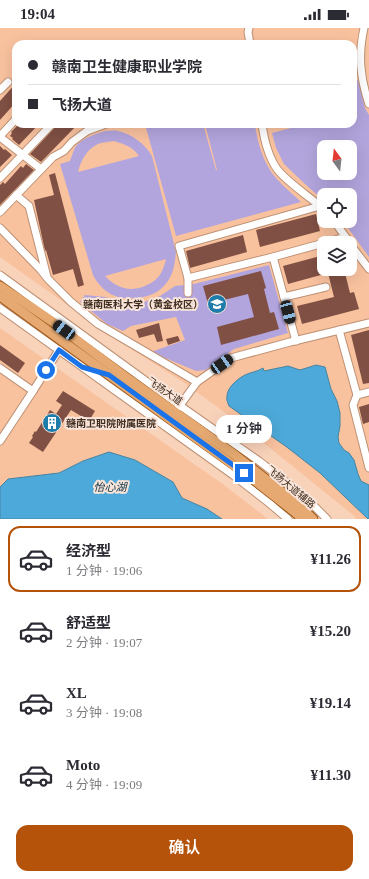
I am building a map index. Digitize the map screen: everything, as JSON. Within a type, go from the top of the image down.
[{"type":"main road","name":"飞扬大道","points":[[0,286],[53,322],[130,380],[235,455],[296,503],[313,519]]},
{"type":"main road","name":"飞扬大道","points":[[4,298],[109,375],[174,412],[214,451],[254,480],[299,516]]},
{"type":"street","points":[[249,28],[249,40]]},
{"type":"street","points":[[364,28],[361,39],[360,66],[364,89],[369,104]]},
{"type":"street","points":[[357,77],[361,76]]},
{"type":"street","points":[[0,90],[8,82]]},
{"type":"street","points":[[12,123],[0,136],[41,169]]},
{"type":"street","points":[[0,178],[48,128]]},
{"type":"street","points":[[0,212],[53,157],[64,151],[72,142],[86,131],[95,128]]},
{"type":"street","points":[[263,128],[272,161],[277,169],[285,178],[317,204]]},
{"type":"street","points":[[16,195],[29,206],[48,279]]},
{"type":"street","points":[[188,293],[188,278],[179,246],[317,209]]},
{"type":"street","points":[[0,228],[71,302],[98,324],[197,382]]},
{"type":"street","points":[[188,278],[317,245]]},
{"type":"street","points":[[357,253],[369,269]]},
{"type":"street","points":[[273,257],[296,341]]},
{"type":"street","name":"飞扬大道辅路","points":[[0,275],[111,354],[174,412],[259,461],[302,494],[327,519]]},
{"type":"street","points":[[284,297],[326,287]]},
{"type":"street","points":[[4,298],[23,324]]},
{"type":"street","points":[[0,308],[233,475],[288,519]]},
{"type":"street","points":[[53,322],[73,328]]},
{"type":"street","points":[[174,412],[197,382],[231,358],[369,323]]},
{"type":"street","points":[[339,330],[357,395],[353,405],[369,468]]},
{"type":"street","points":[[0,441],[59,350]]},
{"type":"street","points":[[111,354],[130,380]]},
{"type":"street","points":[[82,367],[109,375]]},
{"type":"street","points":[[0,368],[33,391]]},
{"type":"street","points":[[357,395],[369,392]]},
{"type":"street","points":[[361,435],[369,433]]},
{"type":"street","points":[[214,451],[233,475]]},
{"type":"street","points":[[235,455],[259,461]]},
{"type":"street","points":[[269,503],[299,516]]},
{"type":"shaded area","name":"赣南医科大学（黄金校区）","points":[[0,28],[369,28],[369,519],[356,519],[238,422],[183,382],[114,338],[0,257]]},
{"type":"shaded area","points":[[358,80],[365,108],[369,115],[369,257],[357,240],[357,236],[354,236],[348,228],[357,228],[357,188],[317,188],[317,195],[284,164],[276,148],[272,133],[291,128],[357,128]]},
{"type":"shaded area","points":[[146,128],[204,128],[217,170],[206,128],[256,128],[259,146],[268,167],[279,181],[301,202],[176,236]]},
{"type":"shaded area","points":[[105,131],[116,131],[128,134],[142,144],[152,156],[176,252],[173,271],[168,281],[160,290],[145,297],[124,298],[114,296],[103,289],[95,279],[60,164],[70,161],[76,146],[79,143],[89,137]],"holes":[[[114,141],[131,148],[139,156],[78,172],[83,159],[94,146],[100,143]],[[166,259],[163,270],[158,278],[151,283],[138,288],[132,289],[121,287],[110,281],[105,276]]]},
{"type":"shaded area","points":[[269,265],[288,333],[234,349],[206,370],[196,371],[151,352],[185,340],[176,317],[131,326],[123,331],[107,324],[80,302],[85,295],[139,304],[160,296],[175,286],[194,284]]},
{"type":"shaded area","points":[[0,328],[224,485],[268,519],[0,519]]},
{"type":"water","points":[[316,365],[325,367],[331,389],[337,401],[340,413],[339,443],[354,460],[361,481],[369,485],[369,519],[320,473],[229,406],[227,401],[227,393],[233,384],[247,374],[263,368],[264,371],[288,366],[300,370]]},
{"type":"water","name":"怡心湖","points":[[109,452],[135,460],[173,482],[182,498],[207,509],[222,519],[0,519],[0,487],[8,479],[59,473],[83,461]]},
{"type":"building","points":[[12,88],[12,106],[0,120],[0,101]]},
{"type":"building","points":[[15,128],[35,128],[19,145],[10,136],[12,133],[11,132]]},
{"type":"building","points":[[54,128],[74,128],[41,162],[30,154]]},
{"type":"building","points":[[0,146],[12,155],[0,167]]},
{"type":"building","points":[[26,164],[34,170],[0,205],[0,185],[3,182],[5,184],[21,166],[23,168]]},
{"type":"building","points":[[55,173],[84,285],[78,287],[73,269],[53,275],[46,250],[45,251],[34,200],[54,195],[49,175]]},
{"type":"building","points":[[316,214],[317,228],[319,228],[320,231],[260,247],[256,230]]},
{"type":"building","points":[[243,235],[247,252],[190,268],[186,251]]},
{"type":"building","points":[[317,257],[317,276],[288,284],[283,266]]},
{"type":"building","points":[[261,271],[266,288],[264,289],[270,313],[274,312],[279,329],[221,345],[217,327],[254,317],[248,294],[208,304],[203,286]]},
{"type":"building","points":[[329,276],[346,276],[350,293],[354,292],[359,309],[302,324],[297,306],[334,297]]},
{"type":"building","points":[[159,323],[163,341],[157,342],[154,334],[139,338],[136,330]]},
{"type":"building","points":[[369,330],[369,383],[363,384],[351,335]]},
{"type":"building","points":[[178,336],[180,341],[168,345],[166,339]]},
{"type":"building","points":[[0,345],[25,363],[18,373],[0,360]]},
{"type":"building","name":"赣南卫职院附属医院","points":[[63,391],[95,411],[89,421],[71,410],[43,452],[29,443],[35,431],[36,432],[50,410],[56,414],[62,405],[56,401]]},
{"type":"building","points":[[369,404],[369,422],[363,424],[359,407]]},
{"type":"place","name":"赣南医科大学（黄金校区）","points":[[217,304]]},
{"type":"place","name":"赣南卫职院附属医院","points":[[52,423]]},
{"type":"route","points":[[46,370],[59,350],[82,367],[109,375],[244,473]]}]
